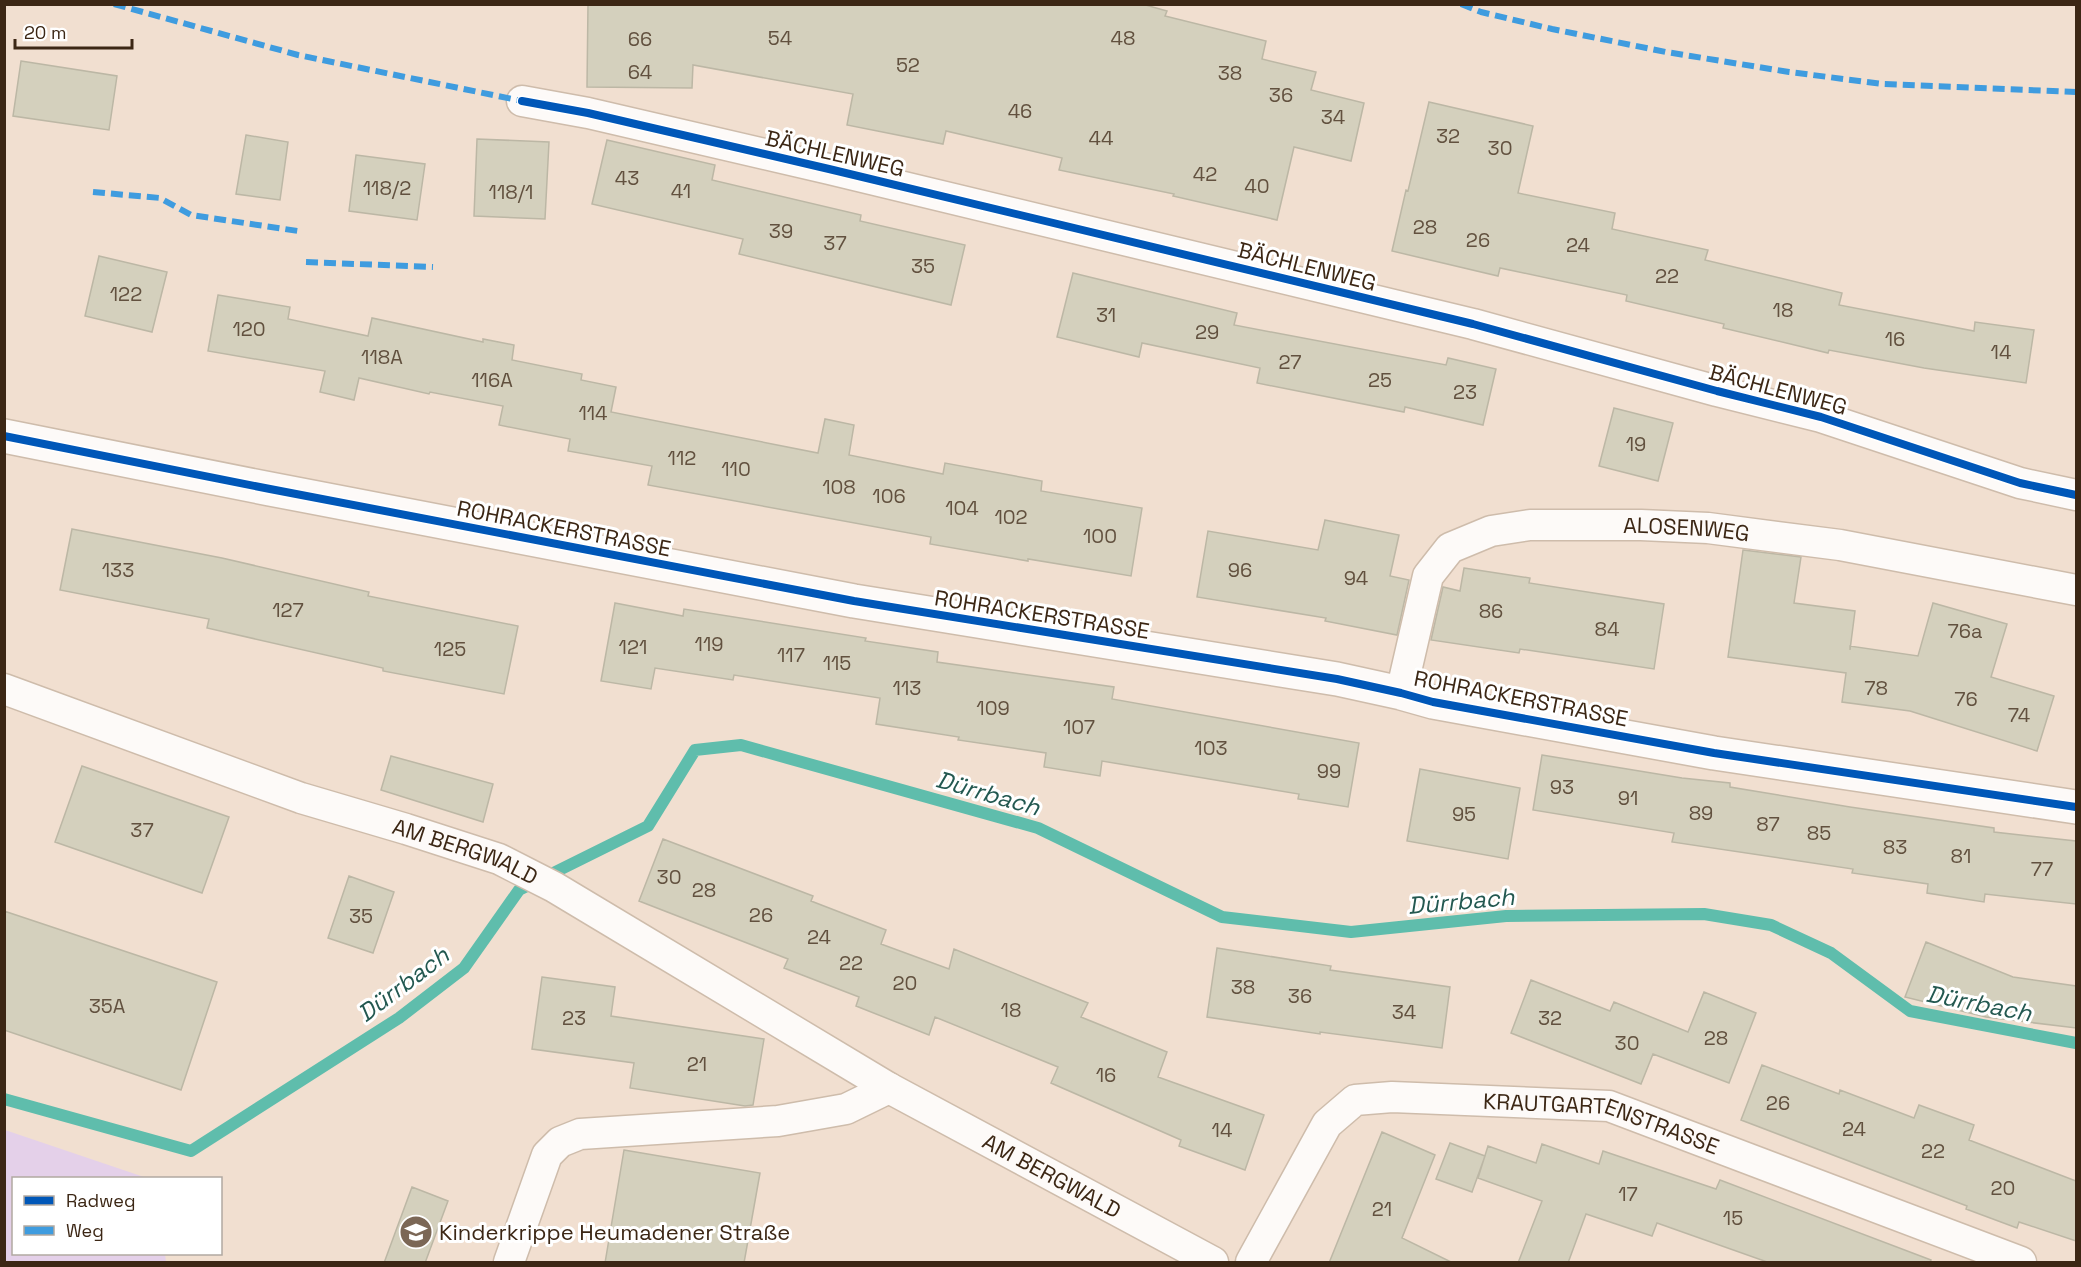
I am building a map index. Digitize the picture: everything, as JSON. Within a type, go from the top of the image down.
[{"type":"street","name":"BÄCHLENWEG","points":[[522,100],[829,169],[1473,324],[1821,417],[2020,483],[2076,495]]},
{"type":"street","name":"ROHRACKERSTRASSE","points":[[4,436],[854,601],[1261,666],[1401,693],[1433,702],[1714,753],[2076,807]]},
{"type":"street","name":"ALOSENWEG","points":[[1401,693],[1428,576],[1450,548],[1491,531],[1530,525],[1641,525],[1708,528],[1840,545],[2076,590]]},
{"type":"street","name":"AM BERGWALD","points":[[4,689],[300,798],[499,859],[554,888],[889,1088],[1213,1263]]},
{"type":"street","points":[[509,1263],[547,1155],[560,1142],[580,1134],[778,1121],[846,1109],[889,1088]]},
{"type":"street","name":"KRAUTGARTENSTRASSE","points":[[1251,1263],[1327,1124],[1354,1100],[1392,1097],[1609,1106],[2021,1263]]},
{"type":"shaded area","points":[[5,1130],[144,1177],[12,1177],[12,1255],[165,1255],[166,1262],[5,1262]]},
{"type":"building","points":[[588,4],[1142,4],[1167,11],[1165,16],[1266,41],[1262,59],[1316,72],[1311,90],[1364,103],[1351,161],[1294,147],[1277,220],[1173,196],[1174,194],[1059,170],[1062,158],[946,131],[943,144],[847,125],[853,94],[693,65],[692,88],[587,87]]},
{"type":"building","points":[[21,61],[117,76],[109,130],[13,116]]},
{"type":"building","points":[[1429,102],[1533,126],[1518,193],[1615,213],[1612,229],[1708,250],[1705,260],[1842,293],[1839,305],[1974,331],[1975,322],[2034,330],[2026,383],[1924,368],[1829,350],[1828,353],[1723,328],[1724,324],[1626,301],[1627,295],[1500,268],[1498,276],[1392,251]]},
{"type":"building","points":[[246,135],[288,142],[280,200],[236,194]]},
{"type":"building","points":[[477,139],[549,142],[545,219],[474,216]]},
{"type":"building","points":[[607,140],[715,165],[712,180],[861,215],[860,221],[965,245],[951,305],[739,254],[743,239],[592,204]]},
{"type":"building","points":[[356,155],[425,164],[417,220],[349,211]]},
{"type":"building","points":[[99,256],[167,272],[152,332],[85,316]]},
{"type":"building","points":[[1073,273],[1237,313],[1234,325],[1446,365],[1448,358],[1496,369],[1483,425],[1405,407],[1404,412],[1257,383],[1260,368],[1142,343],[1139,357],[1057,337]]},
{"type":"building","points":[[218,295],[290,307],[288,319],[368,336],[372,318],[483,342],[483,339],[514,345],[512,360],[582,374],[581,380],[616,387],[611,412],[818,453],[825,419],[854,425],[849,455],[943,474],[945,463],[1042,481],[1041,491],[1142,508],[1131,576],[930,544],[931,537],[648,485],[652,466],[568,451],[570,439],[499,425],[503,406],[430,392],[429,394],[359,378],[354,400],[320,392],[325,371],[208,351]]},
{"type":"building","points":[[1614,408],[1673,423],[1658,481],[1599,466]]},
{"type":"building","points":[[1325,520],[1399,535],[1390,576],[1409,580],[1397,635],[1325,621],[1326,618],[1197,597],[1208,531],[1318,550]]},
{"type":"building","points":[[72,529],[222,558],[369,592],[368,596],[518,626],[504,694],[383,671],[383,668],[207,628],[209,619],[60,590]]},
{"type":"building","points":[[1743,550],[1801,557],[1794,603],[1855,611],[1851,646],[1918,656],[1933,603],[2007,624],[1991,677],[2054,696],[2037,751],[1910,711],[1842,702],[1846,673],[1728,657]]},
{"type":"building","points":[[1464,568],[1530,578],[1529,583],[1664,604],[1654,669],[1520,649],[1519,653],[1431,640],[1443,587],[1460,591]]},
{"type":"building","points":[[615,603],[683,616],[684,609],[866,638],[865,641],[938,652],[937,662],[1114,687],[1112,699],[1359,743],[1348,807],[1298,799],[1299,794],[1102,761],[1100,776],[1044,767],[1046,753],[958,740],[959,737],[876,724],[880,698],[734,675],[733,680],[655,668],[651,689],[601,681]]},
{"type":"building","points":[[1542,755],[1682,778],[1730,783],[1730,787],[1994,828],[1994,832],[2076,841],[2076,904],[1985,894],[1984,902],[1927,893],[1928,884],[1852,873],[1853,869],[1672,842],[1674,833],[1533,810]]},
{"type":"building","points":[[391,756],[493,784],[483,822],[381,790]]},
{"type":"building","points":[[82,766],[229,817],[202,893],[55,842]]},
{"type":"building","points":[[1420,769],[1520,788],[1508,859],[1407,841]]},
{"type":"building","points":[[663,839],[813,896],[811,901],[886,930],[881,944],[949,969],[954,949],[1088,1003],[1081,1017],[1167,1052],[1158,1077],[1264,1115],[1245,1170],[1179,1146],[1181,1140],[1051,1083],[1058,1067],[935,1017],[929,1035],[856,1006],[859,997],[784,968],[788,959],[639,901]]},
{"type":"building","points":[[349,876],[394,892],[373,953],[328,938]]},
{"type":"building","points":[[4,911],[217,982],[181,1090],[4,1030]]},
{"type":"building","points":[[1926,942],[2013,977],[2076,986],[2076,1028],[1986,1017],[1905,997]]},
{"type":"building","points":[[1217,948],[1331,966],[1330,970],[1450,987],[1442,1048],[1320,1032],[1320,1034],[1207,1017]]},
{"type":"building","points":[[542,977],[615,987],[611,1016],[764,1039],[753,1105],[745,1106],[630,1088],[634,1063],[532,1049]]},
{"type":"building","points":[[1531,980],[1610,1011],[1614,1002],[1688,1032],[1704,992],[1756,1013],[1729,1083],[1653,1054],[1641,1084],[1511,1033]]},
{"type":"building","points":[[1762,1065],[1839,1094],[1840,1090],[1914,1118],[1919,1105],[1974,1125],[1969,1140],[2076,1181],[2076,1241],[2019,1222],[2017,1228],[1966,1209],[1967,1206],[1741,1120]]},
{"type":"building","points":[[1382,1132],[1435,1155],[1402,1238],[1453,1263],[1329,1263]]},
{"type":"building","points":[[1450,1143],[1485,1156],[1472,1192],[1436,1179]]},
{"type":"building","points":[[1542,1144],[1599,1164],[1603,1151],[1716,1189],[1720,1180],[1931,1260],[1930,1263],[1770,1263],[1657,1223],[1652,1236],[1586,1214],[1568,1263],[1518,1263],[1542,1201],[1478,1178],[1488,1146],[1536,1163]]},
{"type":"building","points":[[624,1150],[760,1173],[744,1263],[605,1263]]},
{"type":"building","name":"Kinderkrippe Heumadener Straße","points":[[412,1187],[448,1201],[425,1263],[384,1263]]},
{"type":"waterway","name":"Dürrbach","points":[[4,1099],[191,1151],[399,1018],[464,968],[519,890],[648,826],[695,750],[741,745],[1038,828],[1222,917],[1351,932],[1506,916],[1704,914],[1771,925],[1831,953],[1910,1011],[2076,1043]]},
{"type":"marked path","points":[[114,4],[298,55],[522,101]]},
{"type":"marked path","points":[[1461,4],[1481,12],[1552,29],[1666,52],[1789,72],[1883,84],[2076,92]]},
{"type":"marked path","points":[[93,192],[160,198],[191,215],[298,231]]},
{"type":"marked path","points":[[306,262],[433,267]]},
{"type":"cycle path","points":[[522,101],[588,113],[829,169],[1473,324],[1821,417],[2020,483],[2076,495]]},
{"type":"cycle path","points":[[4,436],[854,601],[1337,679],[1433,702],[1714,753],[2076,807]]},
{"type":"place","name":"Kinderkrippe Heumadener Straße","points":[[416,1232]]}]
